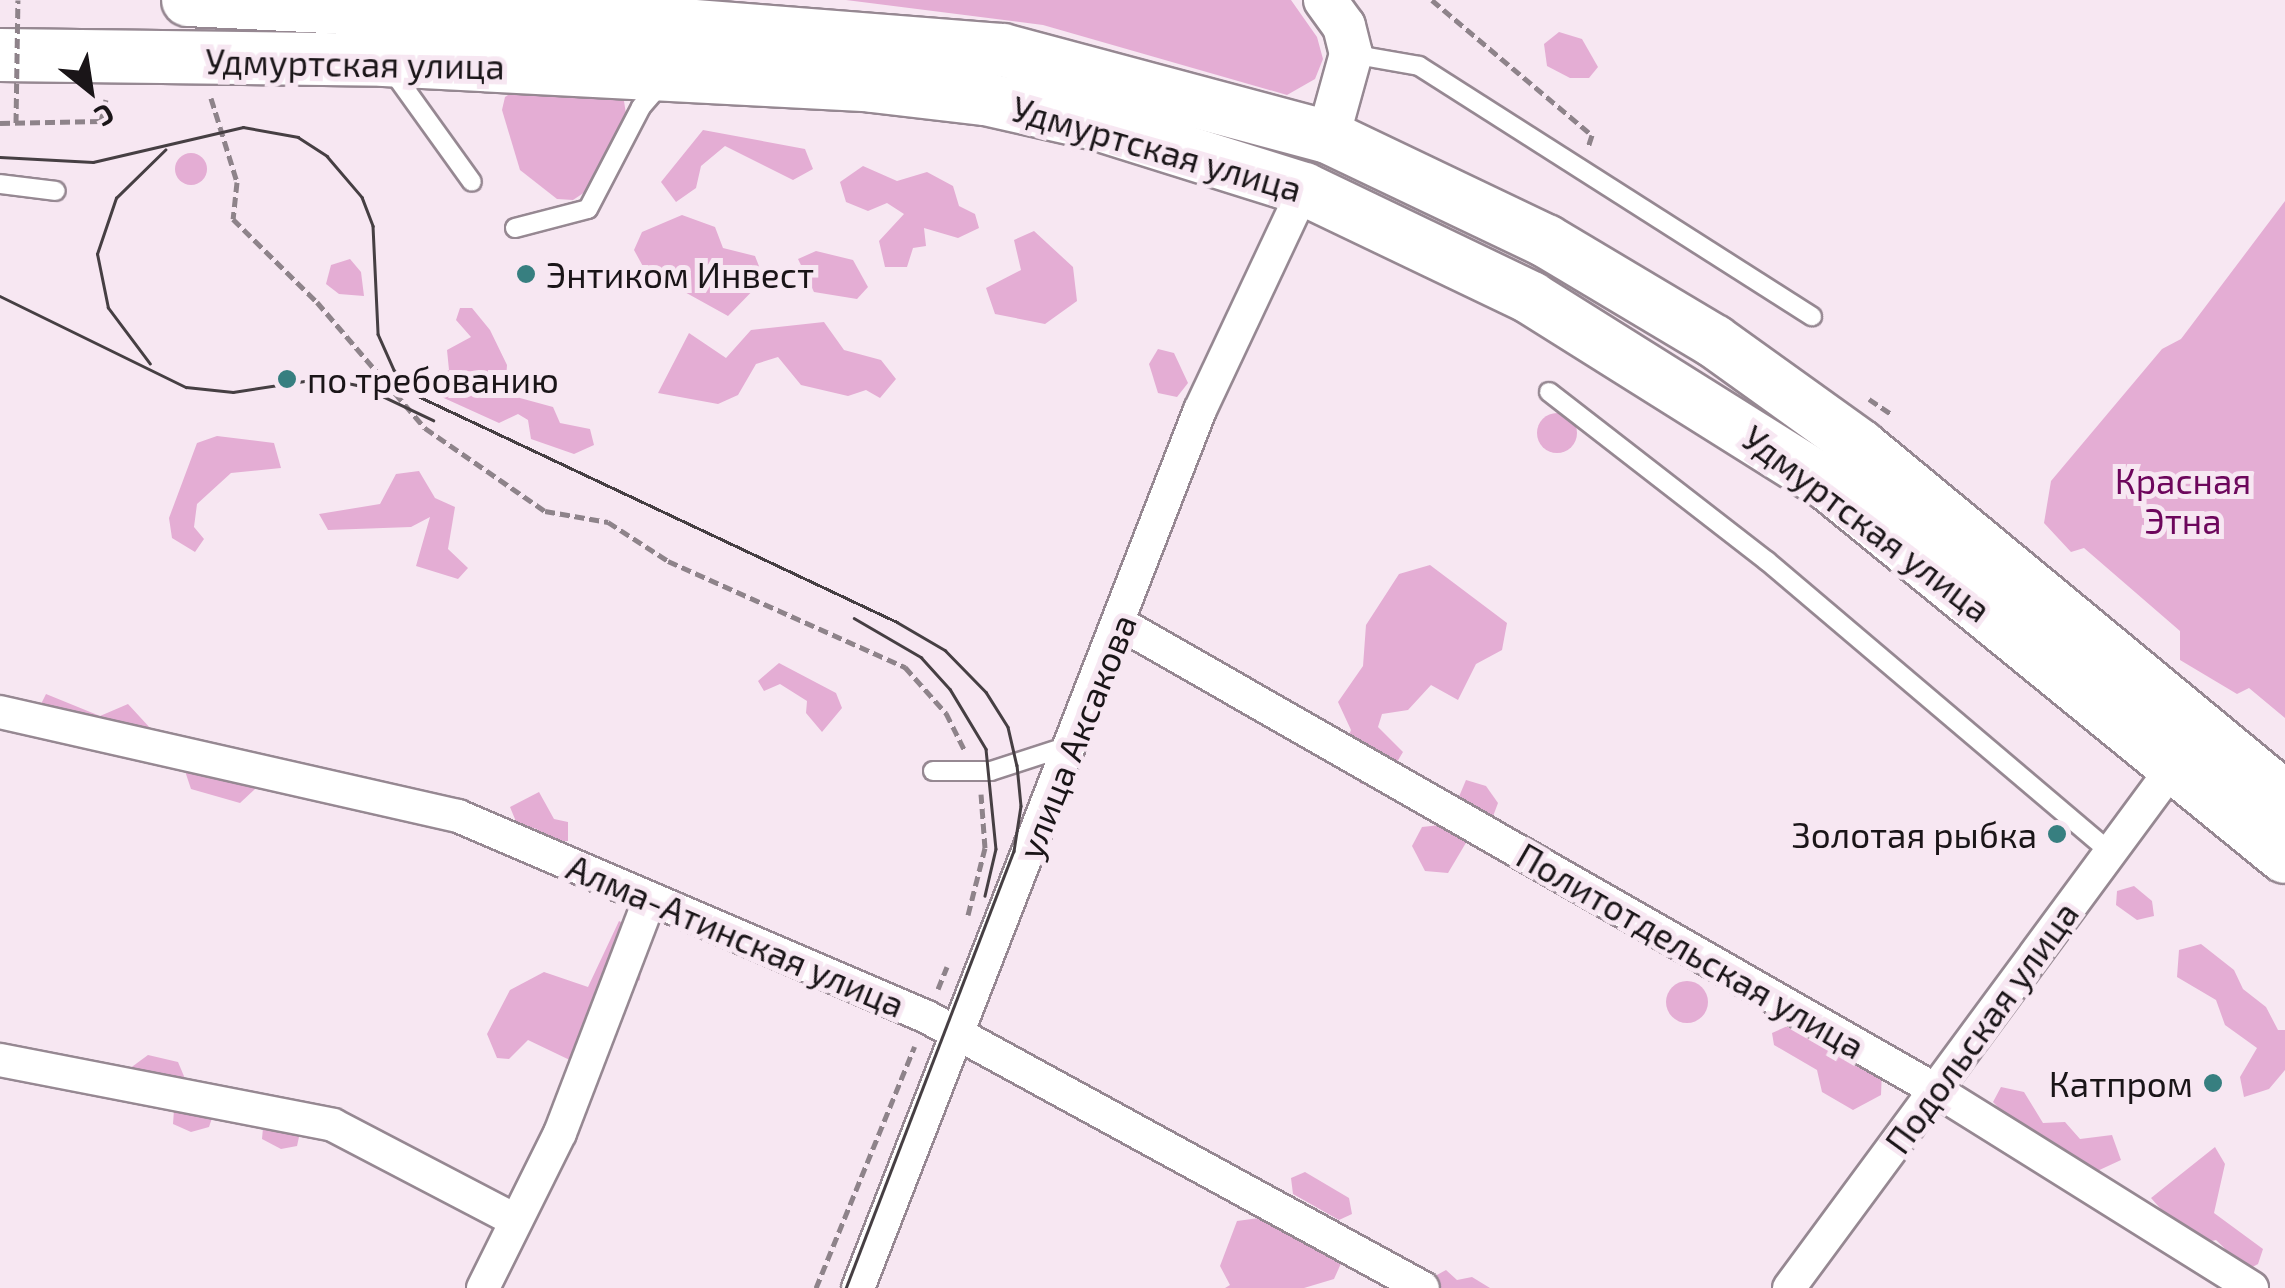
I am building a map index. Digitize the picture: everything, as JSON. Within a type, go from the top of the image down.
[{"type":"main road","name":"Удмуртская улица","points":[[188,0],[564,8],[1100,125],[1304,189],[1531,298],[1813,474],[2285,857]]},
{"type":"main road","name":"Удмуртская улица","points":[[0,55],[384,60],[678,32],[1003,50],[1328,137],[1546,242],[1714,342],[1860,446],[2285,798]]},
{"type":"main road","points":[[1304,189],[1328,137]]},
{"type":"street","points":[[1325,0],[1344,26],[1351,54],[1328,137]]},
{"type":"street","name":"улица Аксакова","points":[[858,1288],[1121,624],[1200,410],[1304,189]]},
{"type":"street","name":"Политотдельская улица","points":[[1121,624],[1934,1089],[2252,1288]]},
{"type":"street","name":"Алма-Атинская улица","points":[[0,712],[458,816],[956,1033],[1423,1288]]},
{"type":"street","name":"Подольская улица","points":[[1789,1288],[2174,766]]},
{"type":"street","points":[[488,1286],[512,1219],[560,1133],[650,899]]},
{"type":"street","points":[[0,1060],[334,1125],[512,1219]]},
{"type":"lane","points":[[515,228],[588,208],[678,32]]},
{"type":"lane","points":[[1351,54],[1419,66],[1812,316]]},
{"type":"lane","points":[[384,60],[472,182]]},
{"type":"lane","points":[[0,184],[56,192]]},
{"type":"lane","points":[[1549,392],[1768,561],[2110,852]]},
{"type":"lane","points":[[933,771],[975,772],[1073,744]]},
{"type":"path","points":[[16,123],[18,0]]},
{"type":"path","points":[[1432,0],[1592,136],[1581,169]]},
{"type":"path","points":[[211,98],[238,182],[234,219],[317,302],[425,428],[545,510],[608,522],[668,561],[906,667],[946,713],[975,772]]},
{"type":"path","points":[[0,122],[101,121],[106,100]]},
{"type":"green space","points":[[846,0],[1291,0],[1317,37],[1323,59],[1315,79],[1287,95],[1043,25]]},
{"type":"green space","points":[[1559,32],[1582,39],[1598,67],[1589,78],[1570,78],[1547,66],[1544,44]]},
{"type":"green space","points":[[516,90],[612,90],[624,101],[626,114],[591,188],[573,200],[557,199],[520,170],[502,110],[505,97]]},
{"type":"green space","points":[[703,130],[805,149],[813,169],[793,180],[725,146],[701,166],[696,188],[676,202],[661,182]]},
{"type":"green space","points":[[191,153],[203,157],[207,169],[203,181],[191,185],[179,181],[175,169],[179,157]]},
{"type":"green space","points":[[863,166],[897,181],[927,172],[953,186],[959,206],[975,214],[979,228],[958,238],[924,228],[926,246],[913,248],[907,267],[885,267],[879,241],[904,214],[887,203],[868,211],[846,202],[840,182]]},
{"type":"green space","name":"Красная Этна","points":[[2285,201],[2285,718],[2249,688],[2237,694],[2180,660],[2180,631],[2084,548],[2071,552],[2044,523],[2051,481],[2162,349],[2181,339]]},
{"type":"green space","points":[[682,215],[715,227],[723,248],[755,256],[764,279],[728,316],[645,270],[634,250],[642,232]]},
{"type":"green space","points":[[1034,231],[1073,267],[1077,301],[1045,324],[995,314],[986,288],[1021,270],[1014,240]]},
{"type":"green space","points":[[816,251],[853,260],[868,287],[857,299],[814,292],[798,259]]},
{"type":"green space","points":[[350,259],[361,272],[364,296],[339,294],[326,284],[331,265]]},
{"type":"green space","points":[[460,308],[472,308],[490,330],[507,365],[505,394],[553,407],[560,423],[590,429],[594,445],[574,454],[531,439],[528,420],[518,414],[499,423],[435,394],[429,381],[449,370],[447,350],[471,337],[456,320]]},
{"type":"green space","points":[[824,322],[844,350],[881,360],[896,379],[880,398],[866,390],[848,396],[801,385],[778,357],[756,364],[738,395],[718,404],[658,393],[689,333],[726,358],[751,330]]},
{"type":"green space","points":[[1158,349],[1174,353],[1188,383],[1177,397],[1158,393],[1149,364]]},
{"type":"green space","points":[[1557,413],[1571,419],[1577,433],[1571,447],[1557,453],[1543,447],[1537,433],[1543,419]]},
{"type":"green space","points":[[217,436],[274,443],[281,468],[231,473],[197,504],[194,527],[204,539],[195,552],[172,538],[169,518],[197,443]]},
{"type":"green space","points":[[419,471],[435,498],[455,507],[448,549],[468,568],[458,579],[416,566],[430,517],[411,527],[328,530],[319,514],[380,504],[396,474]]},
{"type":"green space","points":[[1430,565],[1507,623],[1502,650],[1476,664],[1458,700],[1431,685],[1408,710],[1382,714],[1378,727],[1403,752],[1385,782],[1361,784],[1340,759],[1351,730],[1338,702],[1363,666],[1366,625],[1399,574]]},
{"type":"green space","points":[[779,663],[836,693],[842,708],[822,732],[806,713],[807,701],[780,684],[764,691],[758,681]]},
{"type":"green space","points":[[46,694],[100,716],[128,704],[151,729],[141,750],[37,712]]},
{"type":"green space","points":[[184,768],[238,770],[255,789],[240,803],[191,789]]},
{"type":"green space","points":[[1466,780],[1486,786],[1498,803],[1492,819],[1458,799]]},
{"type":"green space","points":[[539,792],[554,819],[568,822],[568,841],[548,842],[537,829],[517,824],[510,807]]},
{"type":"green space","points":[[1449,824],[1467,841],[1448,873],[1425,871],[1412,846],[1422,827]]},
{"type":"green space","points":[[2134,886],[2152,901],[2154,916],[2137,920],[2116,905],[2117,891]]},
{"type":"green space","points":[[619,921],[643,933],[640,980],[623,988],[576,1063],[528,1040],[509,1059],[497,1058],[487,1034],[510,990],[544,972],[588,987]]},
{"type":"green space","points":[[2201,944],[2234,970],[2243,989],[2266,1007],[2278,1030],[2285,1030],[2285,1070],[2269,1089],[2244,1097],[2240,1077],[2257,1048],[2225,1025],[2216,1000],[2177,977],[2179,950]]},
{"type":"green space","points":[[1687,981],[1702,987],[1708,1002],[1702,1017],[1687,1023],[1672,1017],[1666,1002],[1672,987]]},
{"type":"green space","points":[[1792,1024],[1882,1069],[1881,1095],[1853,1110],[1822,1092],[1817,1070],[1774,1045],[1772,1033]]},
{"type":"green space","points":[[148,1055],[178,1062],[186,1081],[129,1069]]},
{"type":"green space","points":[[2001,1087],[2024,1092],[2043,1123],[2065,1122],[2080,1139],[2112,1135],[2121,1160],[2093,1173],[2043,1154],[1993,1102]]},
{"type":"green space","points":[[197,1102],[212,1118],[209,1127],[191,1132],[173,1124],[174,1110]]},
{"type":"green space","points":[[281,1118],[301,1128],[297,1146],[281,1149],[262,1139],[263,1128]]},
{"type":"green space","points":[[2215,1147],[2225,1164],[2214,1213],[2263,1249],[2258,1264],[2247,1270],[2216,1240],[2193,1245],[2151,1198]]},
{"type":"green space","points":[[1305,1172],[1349,1198],[1352,1214],[1339,1220],[1293,1194],[1291,1178]]},
{"type":"green space","points":[[1297,1213],[1343,1259],[1334,1279],[1304,1288],[1225,1288],[1230,1285],[1220,1266],[1237,1221]]},
{"type":"green space","points":[[1446,1270],[1457,1280],[1472,1277],[1490,1288],[1436,1288],[1435,1276]]},
{"type":"tram line","points":[[0,157],[93,162],[243,127],[298,137],[327,156],[362,197],[373,226],[378,334],[394,370],[420,397],[897,622],[945,650],[986,692],[1008,727],[1017,765],[1021,806],[1014,851],[846,1288]]},
{"type":"tram line","points":[[150,364],[108,308],[97,254],[116,198],[165,150]]},
{"type":"tram line","points":[[0,296],[186,387],[233,392],[324,378],[361,386],[433,420]]},
{"type":"tram line","points":[[854,618],[921,657],[950,689],[986,749],[996,849],[985,896]]},
{"type":"place","name":"Энтиком Инвест","points":[[526,274]]},
{"type":"place","name":"по требованию","points":[[287,379]]},
{"type":"place","name":"Золотая рыбка","points":[[2057,834]]},
{"type":"place","name":"Катпром","points":[[2213,1083]]}]
